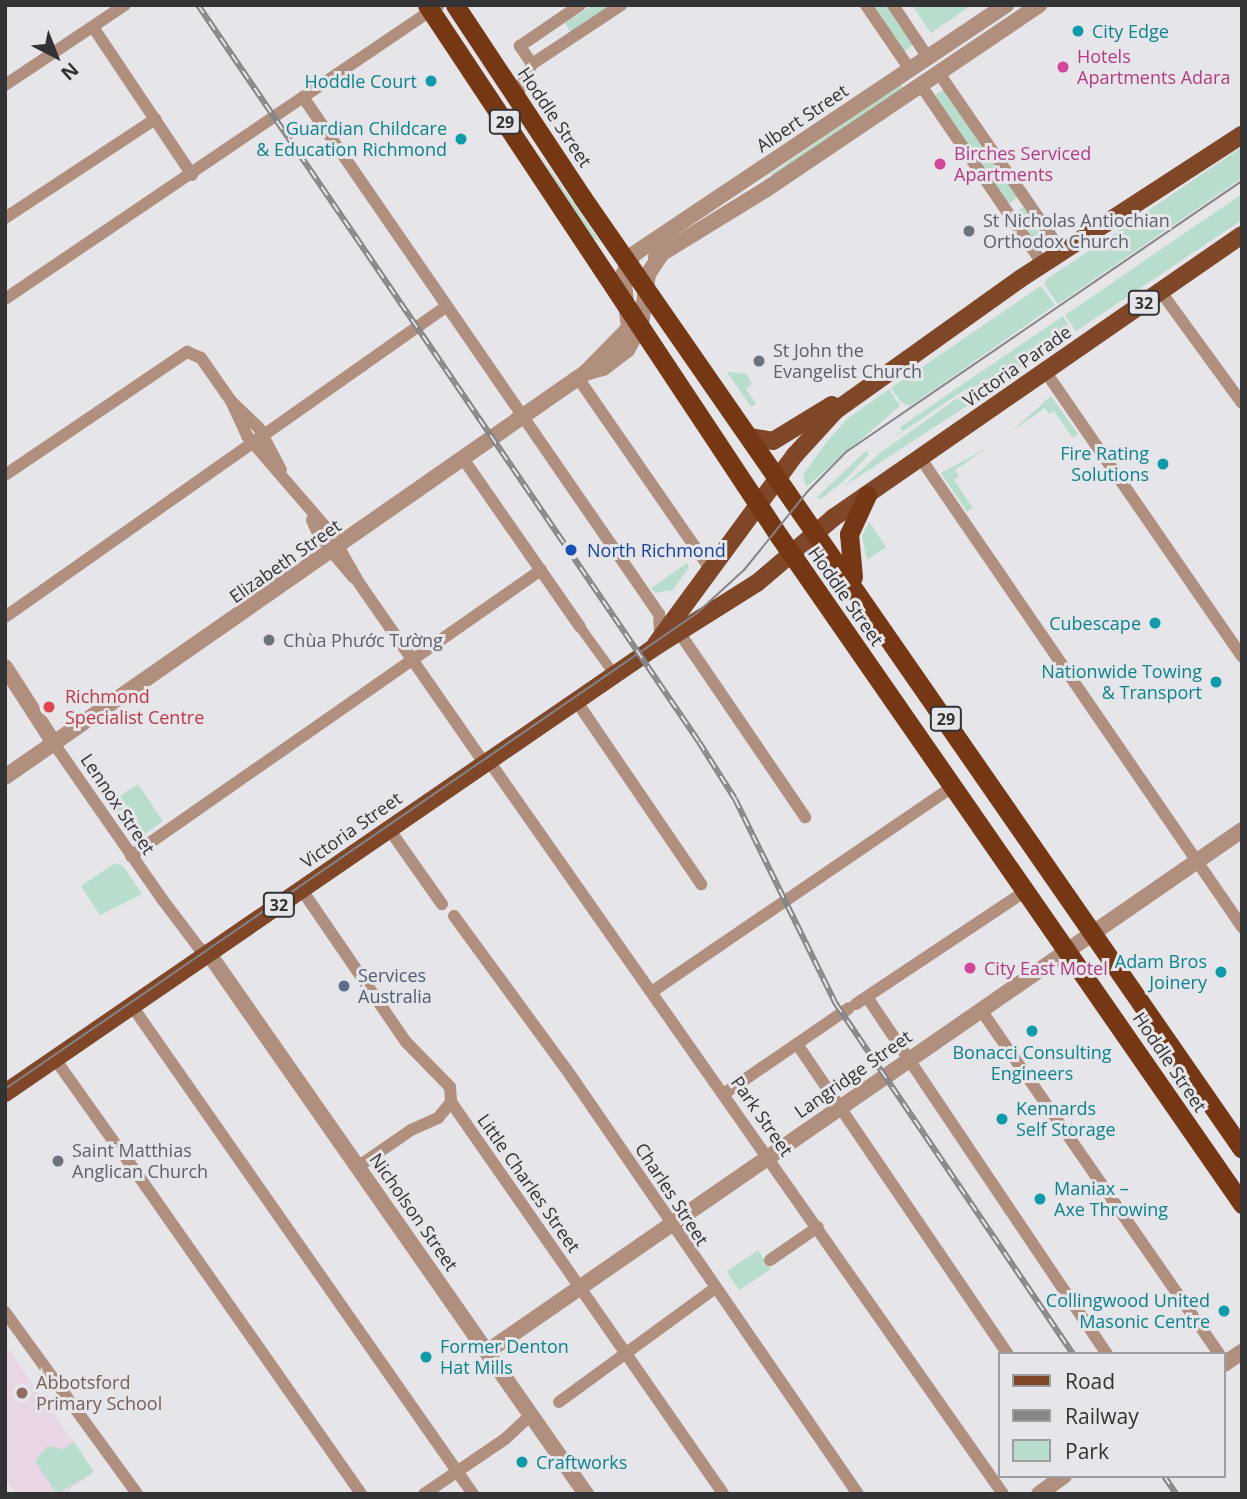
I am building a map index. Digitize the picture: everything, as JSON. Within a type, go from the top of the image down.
[{"type":"highway","name":"Hoddle Street","points":[[455,5],[628,265],[817,531],[1242,1149]]},
{"type":"highway","name":"Hoddle Street","points":[[432,7],[758,505],[1242,1204]]},
{"type":"highway","points":[[858,591],[852,572],[849,534],[867,495]]},
{"type":"main road","name":"32","points":[[779,477],[820,425],[865,386],[1043,264],[1242,135]]},
{"type":"main road","name":"Victoria Parade","points":[[817,531],[1242,235]]},
{"type":"main road","points":[[751,438],[773,441],[865,386]]},
{"type":"main road","name":"Victoria Street","points":[[652,649],[779,477]]},
{"type":"main road","name":"Victoria Street","points":[[5,1093],[652,649],[703,621],[792,555],[817,531]]},
{"type":"main road","name":"32","points":[[548,721],[570,695],[675,618]]},
{"type":"main road","name":"32","points":[[548,721],[579,705],[683,638],[703,621]]},
{"type":"main road","name":"32","points":[[79,1042],[125,1000],[191,956],[209,954],[240,942],[306,896],[350,856]]},
{"type":"street","points":[[5,85],[125,5]]},
{"type":"street","points":[[532,64],[520,46],[580,5]]},
{"type":"street","points":[[516,97],[532,64],[621,5]]},
{"type":"street","points":[[866,5],[1043,264]]},
{"type":"street","points":[[893,5],[1062,252]]},
{"type":"street","name":"Albert Street","points":[[628,265],[762,168],[927,55],[1006,5]]},
{"type":"street","points":[[586,246],[628,265],[663,252],[774,184],[1039,5]]},
{"type":"street","points":[[5,299],[192,175],[432,7]]},
{"type":"street","points":[[93,27],[192,175]]},
{"type":"street","points":[[303,97],[659,614],[660,631]]},
{"type":"street","points":[[5,218],[155,119]]},
{"type":"street","points":[[762,168],[774,184]]},
{"type":"street","points":[[645,287],[651,267],[663,252]]},
{"type":"street","points":[[628,265],[629,309]]},
{"type":"street","name":"Elizabeth Street","points":[[5,777],[55,745],[581,376],[603,368],[627,350],[640,325],[645,287]]},
{"type":"street","points":[[1161,292],[1242,403]]},
{"type":"street","points":[[5,617],[447,306]]},
{"type":"street","name":"Elizabeth Street","points":[[581,376],[592,361],[626,334],[629,309]]},
{"type":"street","points":[[5,475],[177,356],[192,353],[201,358],[231,401],[253,443],[283,475]]},
{"type":"street","points":[[1045,371],[1242,657]]},
{"type":"street","points":[[581,376],[711,570]]},
{"type":"street","points":[[231,401],[264,435],[283,475]]},
{"type":"street","points":[[921,459],[1242,928]]},
{"type":"street","points":[[464,460],[609,667]]},
{"type":"street","name":"Park Street","points":[[283,475],[412,660],[653,991],[1003,1494]]},
{"type":"street","points":[[131,856],[541,570]]},
{"type":"street","points":[[683,638],[804,817]]},
{"type":"street","name":"Lennox Street","points":[[5,667],[55,745],[165,904],[199,948],[209,954]]},
{"type":"street","points":[[579,705],[701,884]]},
{"type":"street","points":[[653,991],[953,786]]},
{"type":"street","points":[[389,829],[442,904]]},
{"type":"street","name":"Langridge Street","points":[[488,1351],[1242,830]]},
{"type":"street","points":[[724,1093],[1027,890]]},
{"type":"street","name":"Little Charles Street","points":[[306,896],[406,1042],[450,1087],[451,1102],[723,1494]]},
{"type":"street","name":"Charles Street","points":[[454,916],[673,1223],[714,1289],[858,1494]]},
{"type":"street","name":"Nicholson Street","points":[[209,954],[586,1494]]},
{"type":"street","points":[[857,1003],[907,1060],[1106,1352]]},
{"type":"street","points":[[132,1006],[473,1494]]},
{"type":"street","points":[[981,1010],[1217,1352]]},
{"type":"street","points":[[797,1044],[1007,1352]]},
{"type":"street","points":[[55,1059],[114,1142]]},
{"type":"street","points":[[359,1166],[411,1130],[438,1118],[451,1102]]},
{"type":"street","points":[[126,1158],[361,1494]]},
{"type":"street","points":[[770,1260],[818,1227]]},
{"type":"street","points":[[559,1402],[714,1289]]},
{"type":"street","points":[[5,1311],[137,1494]]},
{"type":"street","points":[[1226,1360],[1242,1352]]},
{"type":"street","points":[[424,1494],[530,1416]]},
{"type":"street","points":[[1039,1494],[1062,1478]]},
{"type":"shaded area","name":"Abbotsford Primary School","points":[[5,1344],[94,1472],[70,1489],[71,1494],[16,1494],[5,1478]]},
{"type":"green space","points":[[593,5],[611,5],[571,33],[565,23]]},
{"type":"green space","points":[[872,5],[887,5],[914,44],[903,52]]},
{"type":"green space","points":[[912,5],[972,5],[931,33]]},
{"type":"green space","points":[[901,84],[903,88],[774,176],[771,174]]},
{"type":"green space","points":[[944,89],[1019,196],[1008,204],[933,96]]},
{"type":"green space","points":[[1242,147],[1242,178],[1058,304],[1044,284],[1047,279]]},
{"type":"green space","points":[[537,150],[600,242],[589,235]]},
{"type":"green space","points":[[1242,194],[1242,220],[1076,331],[1065,315]]},
{"type":"green space","points":[[1025,206],[1046,237],[1034,245],[1013,214]]},
{"type":"green space","points":[[1041,286],[1055,305],[910,406],[901,402],[891,388]]},
{"type":"green space","points":[[1063,316],[1070,329],[1067,336],[1015,371],[963,391],[884,444],[902,431],[900,427]]},
{"type":"green space","points":[[727,372],[746,374],[752,384],[746,389],[756,404],[751,407]]},
{"type":"green space","points":[[998,382],[1001,384],[844,486],[879,454],[960,396]]},
{"type":"green space","points":[[889,389],[900,406],[806,487],[803,475],[829,439],[847,419]]},
{"type":"green space","points":[[1051,396],[1078,434],[1073,438],[1054,411],[1049,414],[1045,408],[1012,431]]},
{"type":"green space","points":[[987,448],[955,470],[959,476],[954,480],[973,508],[967,512],[941,473]]},
{"type":"green space","points":[[867,450],[869,454],[846,479],[821,499],[816,498]]},
{"type":"green space","points":[[869,522],[886,547],[867,560],[862,536]]},
{"type":"green space","points":[[687,563],[689,567],[673,590],[655,593],[651,588]]},
{"type":"green space","points":[[138,784],[163,821],[133,841],[108,804]]},
{"type":"green space","points":[[115,863],[123,866],[142,894],[100,915],[81,886]]},
{"type":"green space","points":[[758,1250],[771,1269],[739,1290],[726,1271]]},
{"type":"green space","points":[[74,1442],[94,1472],[57,1494],[35,1461],[48,1446],[63,1449]]},
{"type":"tram line","points":[[5,1089],[697,613],[744,570],[808,491],[846,452],[1242,181]]},
{"type":"railway","points":[[198,5],[699,742],[735,799],[836,1004],[1072,1352]]},
{"type":"railway","points":[[1165,1478],[1176,1494]]},
{"type":"place","name":"City Edge","points":[[1078,31]]},
{"type":"place","name":"Hotels Apartments Adara","points":[[1063,67]]},
{"type":"place","name":"Hoddle Court","points":[[431,81]]},
{"type":"place","name":"Guardian Childcare & Education Richmond","points":[[461,139]]},
{"type":"place","name":"Birches Serviced Apartments","points":[[940,164]]},
{"type":"place","name":"St Nicholas Antiochian Orthodox Church","points":[[969,231]]},
{"type":"place","name":"St John the Evangelist Church","points":[[759,361]]},
{"type":"place","name":"Fire Rating Solutions","points":[[1163,464]]},
{"type":"place","name":"North Richmond","points":[[571,550]]},
{"type":"place","name":"Cubescape","points":[[1155,623]]},
{"type":"place","name":"Chùa Phước Tường","points":[[269,640]]},
{"type":"place","name":"Nationwide Towing & Transport","points":[[1216,682]]},
{"type":"place","name":"Richmond Specialist Centre","points":[[49,707]]},
{"type":"place","name":"City East Motel","points":[[970,968]]},
{"type":"place","name":"Adam Bros Joinery","points":[[1221,972]]},
{"type":"place","name":"Services Australia","points":[[344,986]]},
{"type":"place","name":"Bonacci Consulting Engineers","points":[[1032,1031]]},
{"type":"place","name":"Kennards Self Storage","points":[[1002,1119]]},
{"type":"place","name":"Saint Matthias Anglican Church","points":[[58,1161]]},
{"type":"place","name":"Maniax – Axe Throwing","points":[[1040,1199]]},
{"type":"place","name":"Collingwood United Masonic Centre","points":[[1224,1311]]},
{"type":"place","name":"Former Denton Hat Mills","points":[[426,1357]]},
{"type":"place","name":"Abbotsford Primary School","points":[[22,1393]]},
{"type":"place","name":"Craftworks","points":[[522,1462]]}]
